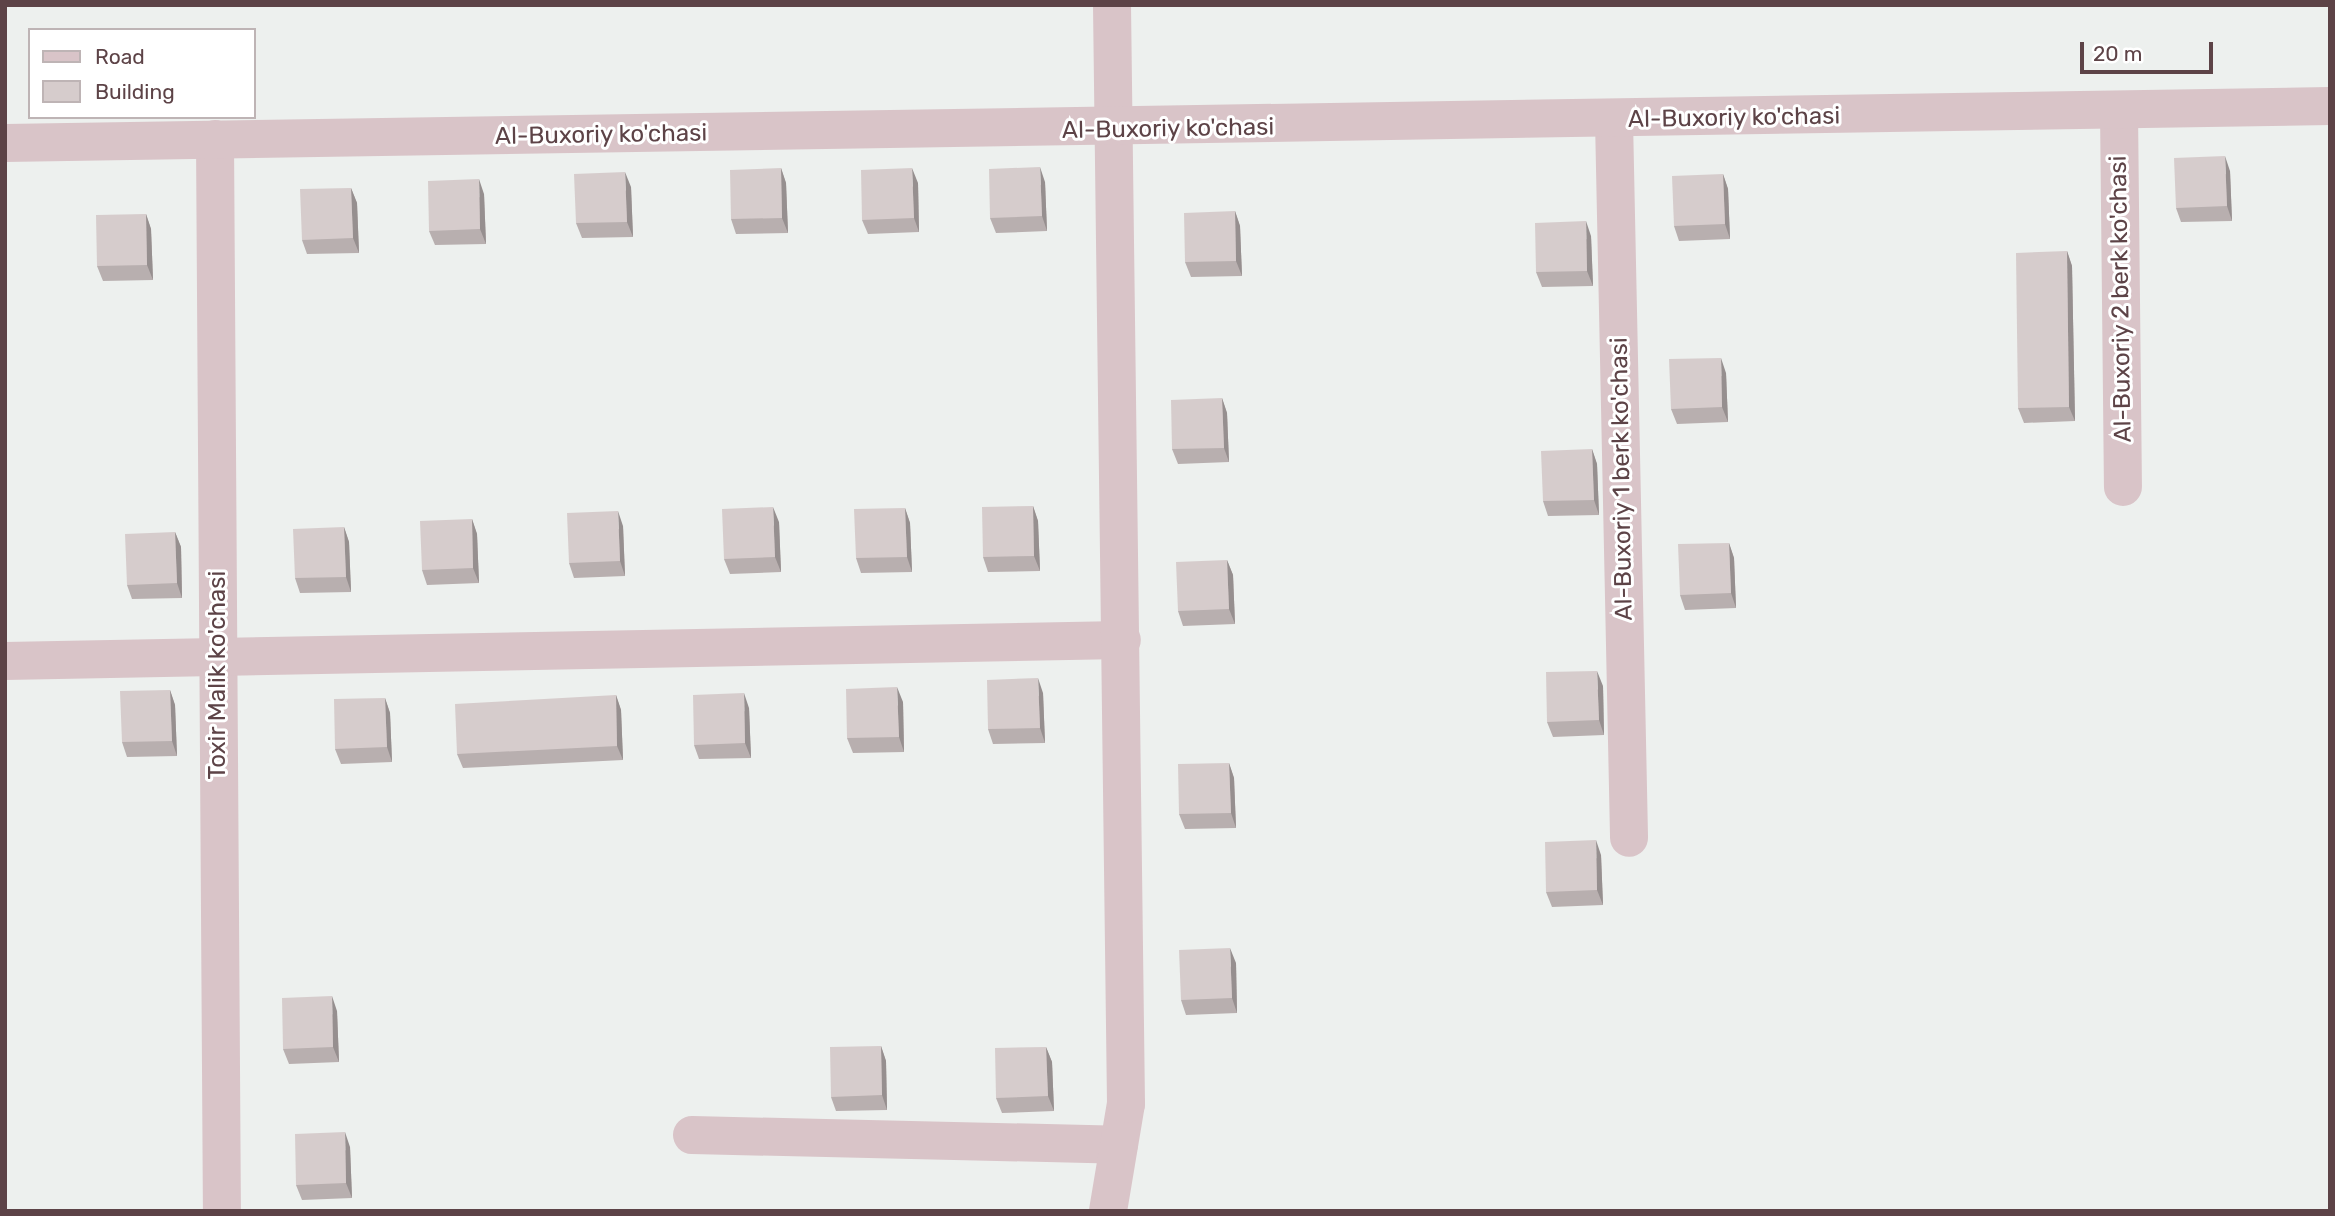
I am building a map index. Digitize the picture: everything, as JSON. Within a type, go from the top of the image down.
[{"type":"street","points":[[1108,1211],[1126,1104],[1118,130],[1112,5]]},
{"type":"street","name":"Al-Buxoriy ko'chasi","points":[[5,143],[1118,130],[2330,106]]},
{"type":"street","name":"Al-Buxoriy 2 berk ko'chasi","points":[[2119,110],[2123,487]]},
{"type":"street","name":"Al-Buxoriy 1 berk ko'chasi","points":[[1614,120],[1629,838]]},
{"type":"street","name":"Toxir Malik ko'chasi","points":[[215,139],[222,1211]]},
{"type":"street","points":[[5,661],[1122,640]]},
{"type":"street","points":[[692,1135],[1119,1145]]},
{"type":"building","points":[[2225,156],[2227,206],[2176,208],[2174,158]]},
{"type":"building","points":[[1040,167],[1042,216],[990,218],[989,169]]},
{"type":"building","points":[[781,168],[782,218],[731,219],[730,170]]},
{"type":"building","points":[[912,168],[914,218],[862,220],[861,170]]},
{"type":"building","points":[[625,172],[627,222],[576,223],[574,174]]},
{"type":"building","points":[[1723,174],[1725,224],[1674,226],[1672,176]]},
{"type":"building","points":[[479,179],[480,229],[429,231],[428,181]]},
{"type":"building","points":[[351,188],[353,238],[302,240],[300,189]]},
{"type":"building","points":[[1235,211],[1236,261],[1185,262],[1184,213]]},
{"type":"building","points":[[146,214],[147,265],[97,266],[96,215]]},
{"type":"building","points":[[1586,221],[1587,271],[1536,272],[1535,223]]},
{"type":"building","points":[[2067,251],[2069,407],[2018,408],[2016,253]]},
{"type":"building","points":[[1721,358],[1722,407],[1671,409],[1669,359]]},
{"type":"building","points":[[1222,398],[1224,448],[1172,449],[1171,400]]},
{"type":"building","points":[[1592,449],[1594,500],[1543,501],[1541,451]]},
{"type":"building","points":[[1033,506],[1034,556],[983,557],[982,507]]},
{"type":"building","points":[[773,507],[775,557],[724,559],[722,509]]},
{"type":"building","points":[[905,508],[907,557],[856,558],[854,509]]},
{"type":"building","points":[[618,511],[620,561],[569,563],[567,513]]},
{"type":"building","points":[[472,519],[473,568],[422,570],[420,521]]},
{"type":"building","points":[[344,527],[346,577],[295,578],[293,529]]},
{"type":"building","points":[[175,532],[177,583],[127,585],[125,534]]},
{"type":"building","points":[[1729,543],[1731,593],[1680,595],[1678,544]]},
{"type":"building","points":[[1227,560],[1229,609],[1178,611],[1176,562]]},
{"type":"building","points":[[1597,671],[1599,720],[1547,722],[1546,672]]},
{"type":"building","points":[[1038,678],[1040,728],[988,729],[987,680]]},
{"type":"building","points":[[897,687],[899,737],[847,738],[846,689]]},
{"type":"building","points":[[170,690],[172,741],[122,742],[120,691]]},
{"type":"building","points":[[744,693],[745,743],[694,745],[693,695]]},
{"type":"building","points":[[616,695],[617,746],[457,754],[455,704]]},
{"type":"building","points":[[385,698],[387,747],[335,749],[334,699]]},
{"type":"building","points":[[1229,763],[1231,813],[1179,814],[1178,764]]},
{"type":"building","points":[[1596,840],[1597,890],[1546,892],[1545,842]]},
{"type":"building","points":[[1230,948],[1232,998],[1181,1000],[1179,950]]},
{"type":"building","points":[[332,996],[333,1047],[283,1049],[282,998]]},
{"type":"building","points":[[881,1046],[882,1095],[831,1097],[830,1047]]},
{"type":"building","points":[[1046,1047],[1048,1096],[996,1098],[995,1048]]},
{"type":"building","points":[[345,1132],[346,1183],[296,1185],[295,1134]]}]
